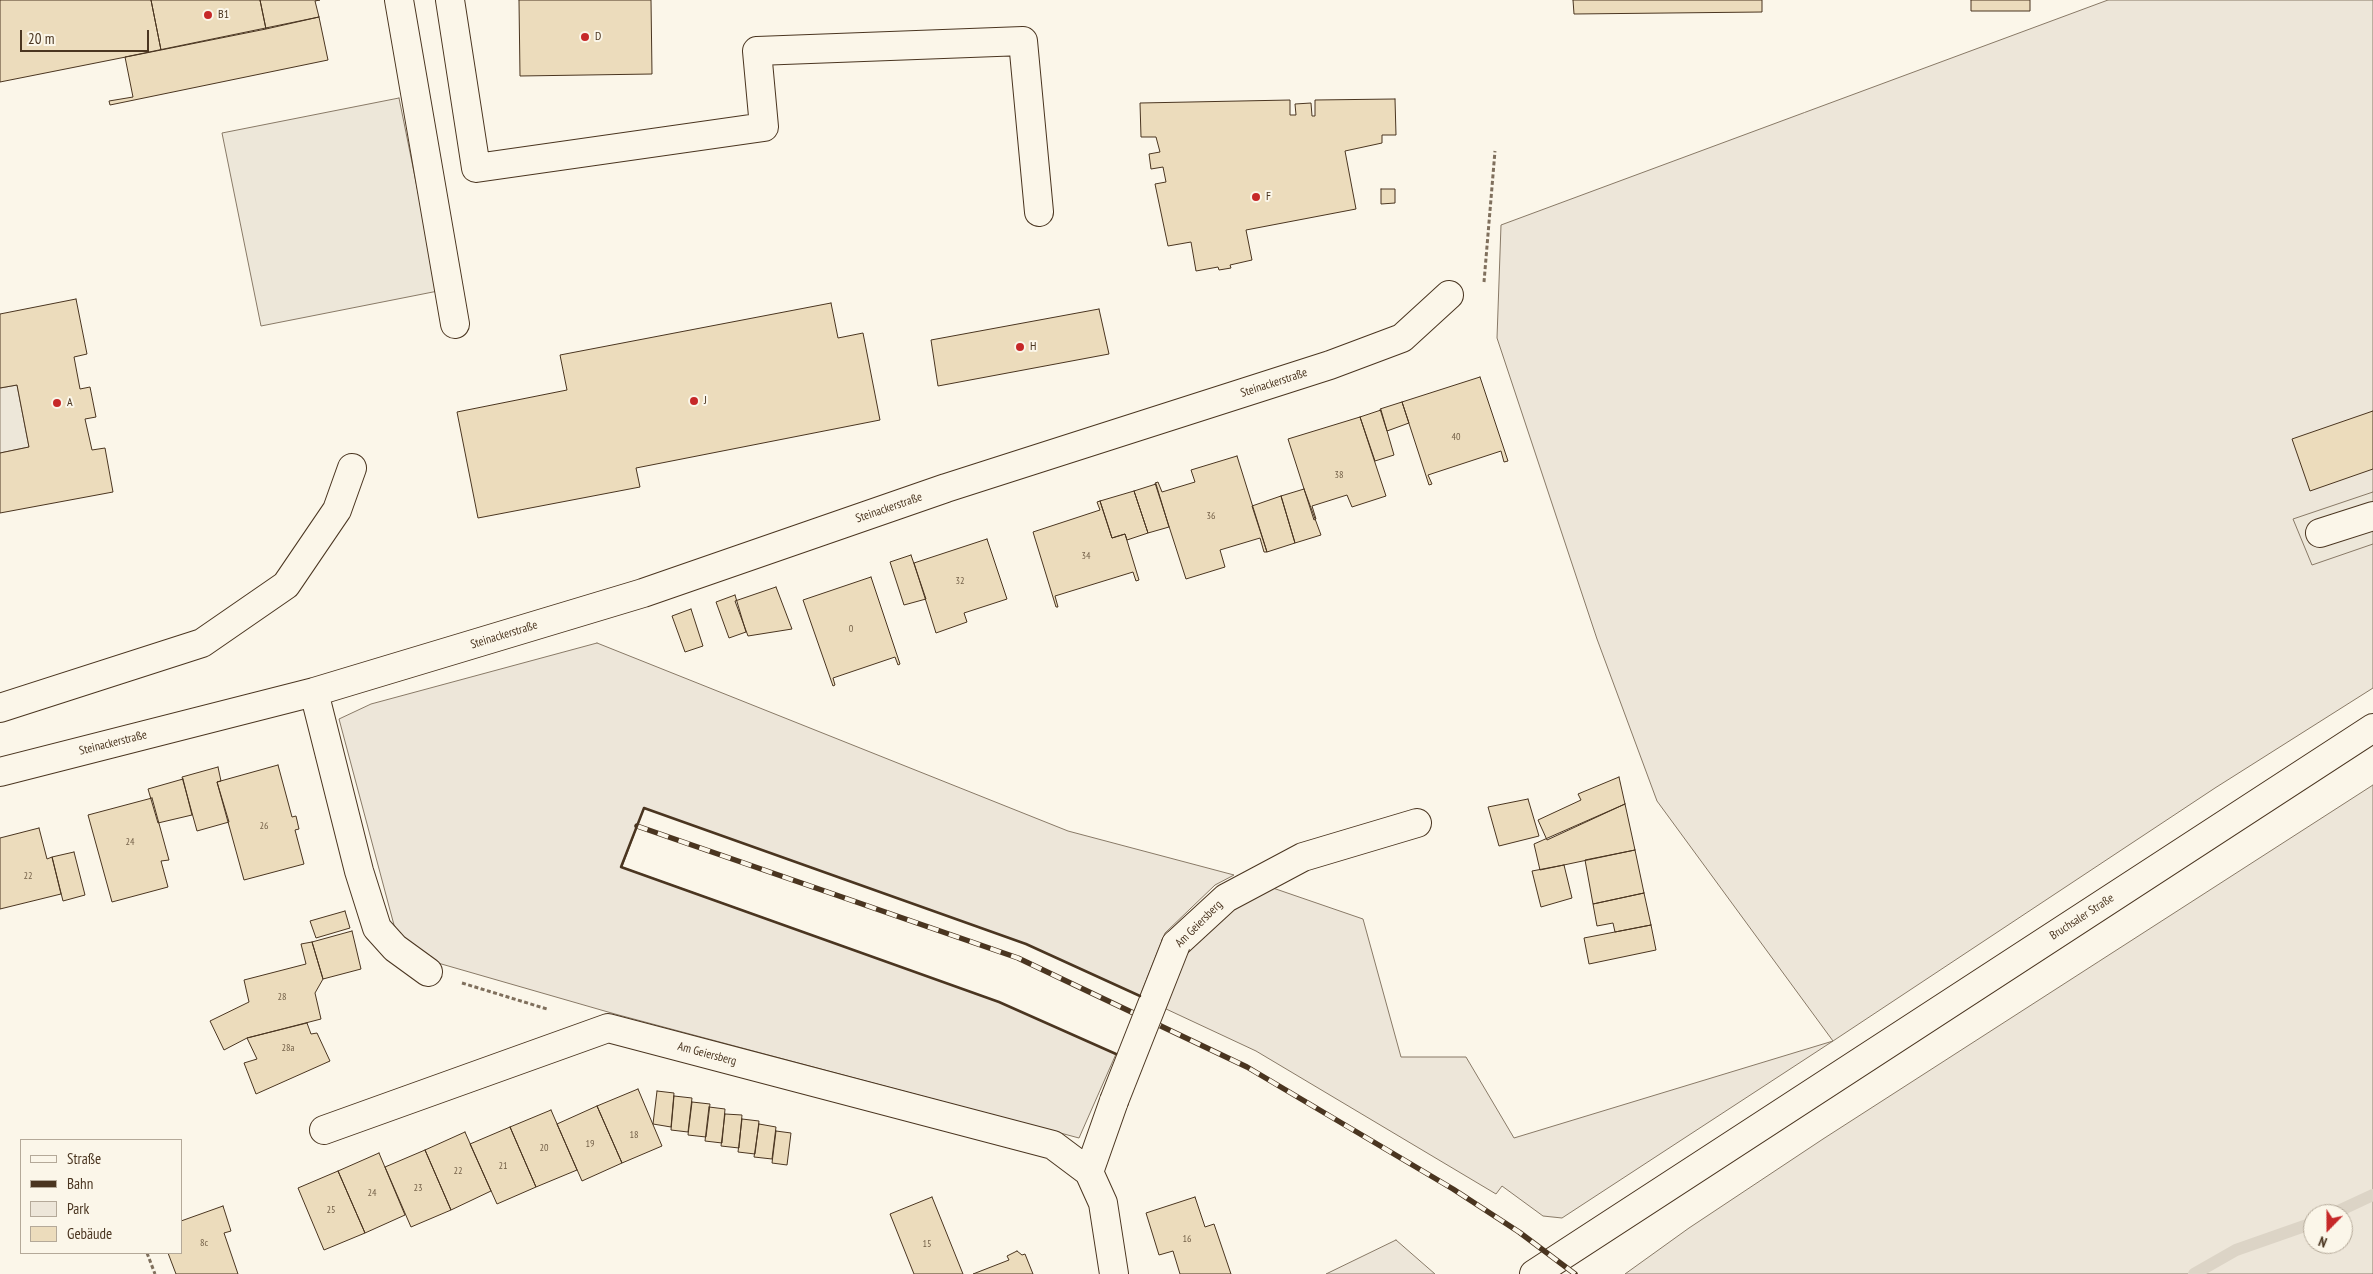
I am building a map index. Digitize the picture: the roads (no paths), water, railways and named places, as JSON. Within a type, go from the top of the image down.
[{"type":"street","points":[[399,0],[455,324]]},
{"type":"street","points":[[450,0],[476,168],[764,127],[758,51],[1023,41],[1039,212]]},
{"type":"street","name":"Steinackerstraße","points":[[0,772],[314,692],[643,593],[946,488],[1330,365],[1402,338],[1449,295]]},
{"type":"street","points":[[0,708],[202,643],[286,585],[338,510],[352,468]]},
{"type":"street","points":[[2320,533],[2373,516]]},
{"type":"street","points":[[314,692],[359,871],[377,928],[395,948],[428,972]]},
{"type":"street","name":"Bruchsaler Straße","points":[[1534,1274],[2373,728]]},
{"type":"street","name":"Am Geiersberg","points":[[324,1130],[608,1028],[1053,1146],[1090,1172],[1114,1101],[1176,944],[1226,898],[1303,857],[1417,823]]},
{"type":"street","points":[[1090,1172],[1103,1203],[1114,1274]]},
{"type":"waterway","points":[[2353,1204],[2373,1195]]},
{"type":"waterway","points":[[2194,1274],[2236,1250],[2303,1227]]},
{"type":"railway","points":[[637,826],[1018,958],[1247,1067],[1453,1189],[1519,1232],[1575,1274]]},
{"type":"place","name":"B1","points":[[208,15]]},
{"type":"place","name":"D","points":[[585,37]]},
{"type":"place","name":"F","points":[[1256,197]]},
{"type":"place","name":"H","points":[[1020,347]]},
{"type":"place","name":"J","points":[[694,401]]},
{"type":"place","name":"A","points":[[57,403]]}]
